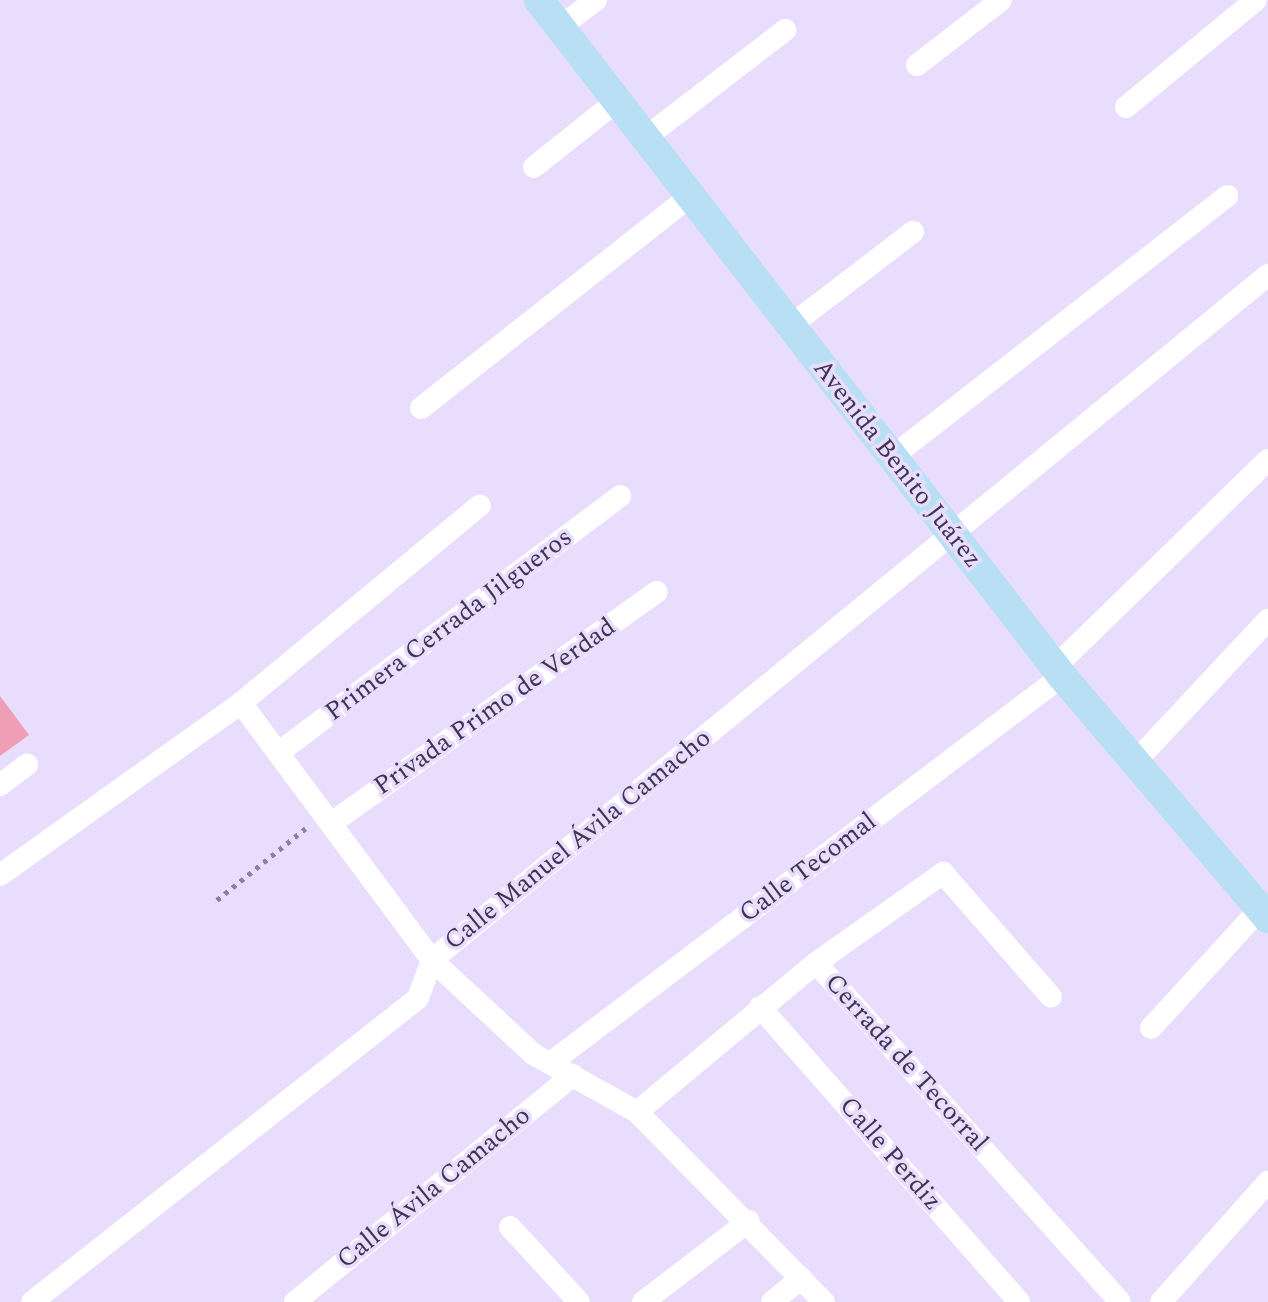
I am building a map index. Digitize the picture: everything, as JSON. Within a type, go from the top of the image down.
[{"type":"main road","name":"Avenida Benito Juárez","points":[[539,0],[1059,672],[1264,913]]},
{"type":"street","points":[[560,27],[596,0]]},
{"type":"street","points":[[917,65],[1001,0]]},
{"type":"street","points":[[1126,107],[1256,0]]},
{"type":"street","points":[[645,138],[785,30]]},
{"type":"street","points":[[534,167],[617,101]]},
{"type":"street","points":[[421,408],[690,196]]},
{"type":"street","points":[[892,457],[1227,196]]},
{"type":"street","points":[[790,326],[913,232]]},
{"type":"street","name":"Calle Manuel Ávila Camacho","points":[[32,1302],[418,998],[432,960],[1268,275]]},
{"type":"street","name":"Calle Tecomal","points":[[553,1061],[1059,672],[1268,460]]},
{"type":"street","name":"Primera Cerrada Jilgueros","points":[[278,753],[620,496]]},
{"type":"street","points":[[0,875],[241,703],[480,505]]},
{"type":"street","name":"Privada Primo de Verdad","points":[[329,817],[657,592]]},
{"type":"street","points":[[1135,762],[1268,620]]},
{"type":"street","points":[[241,703],[329,817],[432,960],[533,1054],[553,1061],[637,1112],[749,1221],[824,1302]]},
{"type":"street","points":[[0,785],[27,765]]},
{"type":"street","points":[[816,963],[947,872],[1051,997]]},
{"type":"street","points":[[1151,1028],[1264,913]]},
{"type":"street","name":"Cerrada de Tecorral","points":[[637,1112],[816,963],[1120,1302]]},
{"type":"street","name":"Calle Perdiz","points":[[760,1007],[1019,1302]]},
{"type":"street","name":"Calle Ávila Camacho","points":[[295,1302],[573,1075]]},
{"type":"street","points":[[1161,1302],[1268,1182]]},
{"type":"street","points":[[643,1302],[749,1221]]},
{"type":"street","points":[[510,1227],[579,1302]]},
{"type":"street","points":[[772,1302],[802,1278]]},
{"type":"path","points":[[217,900],[329,817]]},
{"type":"shaded area","points":[[0,696],[29,735],[0,756]]}]
